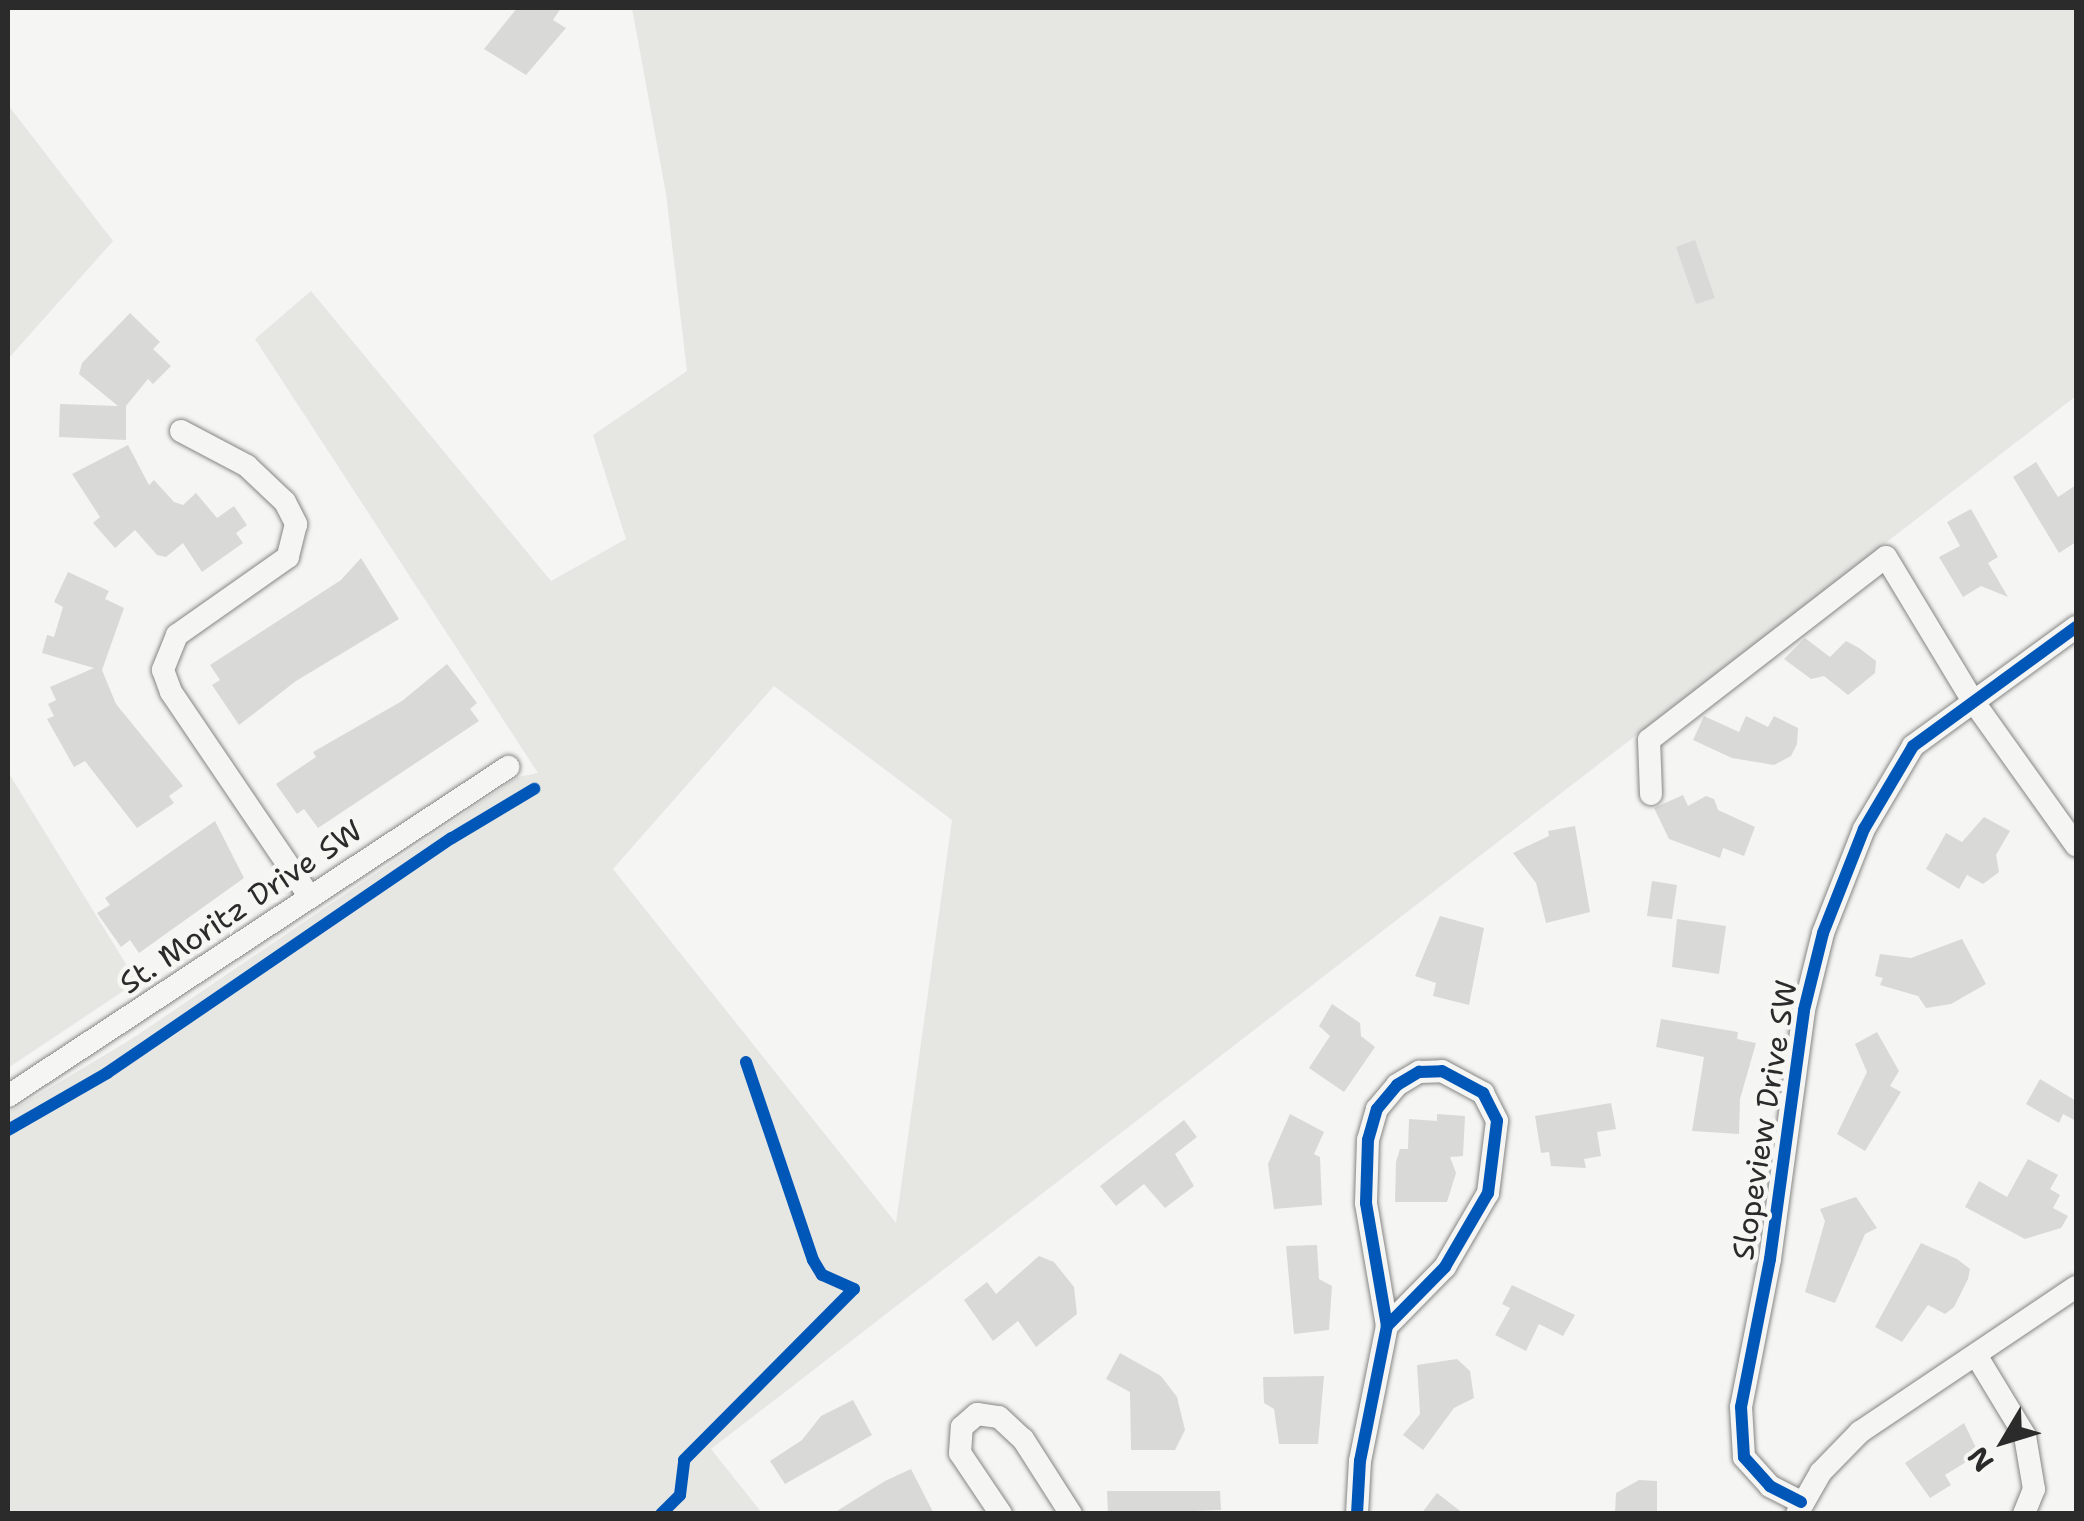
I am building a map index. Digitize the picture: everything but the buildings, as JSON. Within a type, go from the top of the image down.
[{"type":"street","points":[[181,431],[247,466],[285,502],[296,524],[288,557],[177,635],[164,670],[171,692],[310,897]]},
{"type":"street","points":[[1651,794],[1649,740],[1886,557],[1971,698],[2076,845]]},
{"type":"street","name":"Slopeview Drive SW","points":[[2076,627],[1971,698],[1912,746],[1894,772],[1844,875],[1804,1010],[1740,1432],[1756,1474],[1799,1508],[1860,1432],[2076,1288]]},
{"type":"street","name":"St. Moritz Drive SW","points":[[8,1096],[508,767]]},
{"type":"street","points":[[1357,1514],[1360,1461],[1387,1326],[1366,1203],[1368,1140],[1376,1108],[1398,1086],[1419,1072],[1442,1071],[1483,1094],[1498,1121],[1488,1193],[1445,1267],[1387,1326]]},
{"type":"street","points":[[1976,1354],[2025,1436],[2034,1489],[2024,1514]]},
{"type":"street","points":[[1002,1514],[960,1453],[962,1427],[977,1414],[999,1417],[1023,1439],[1071,1514]]},
{"type":"shaded area","points":[[632,8],[2076,8],[2076,396],[711,1449],[762,1513],[8,1514],[8,1113],[133,1038],[518,777],[538,773],[255,339],[311,291],[551,581],[626,539],[593,435],[687,371],[666,194]],"holes":[[[774,686],[952,820],[896,1223],[613,869]]]},
{"type":"shaded area","points":[[8,105],[113,241],[8,359]]},
{"type":"shaded area","points":[[8,772],[137,982],[8,1068]]},
{"type":"cycle path","points":[[1801,1502],[1770,1486],[1744,1457],[1741,1407],[1770,1259],[1804,1010],[1823,933],[1864,829],[1913,746],[2076,627]]},
{"type":"cycle path","points":[[8,1130],[107,1073],[452,838],[534,789]]},
{"type":"cycle path","points":[[661,1514],[680,1495],[684,1460],[854,1289],[822,1275],[813,1260],[746,1062]]},
{"type":"cycle path","points":[[1357,1514],[1360,1461],[1387,1326],[1366,1203],[1368,1140],[1377,1109],[1397,1085],[1419,1072],[1442,1071],[1483,1093],[1497,1121],[1488,1193],[1445,1267],[1387,1326]]}]
